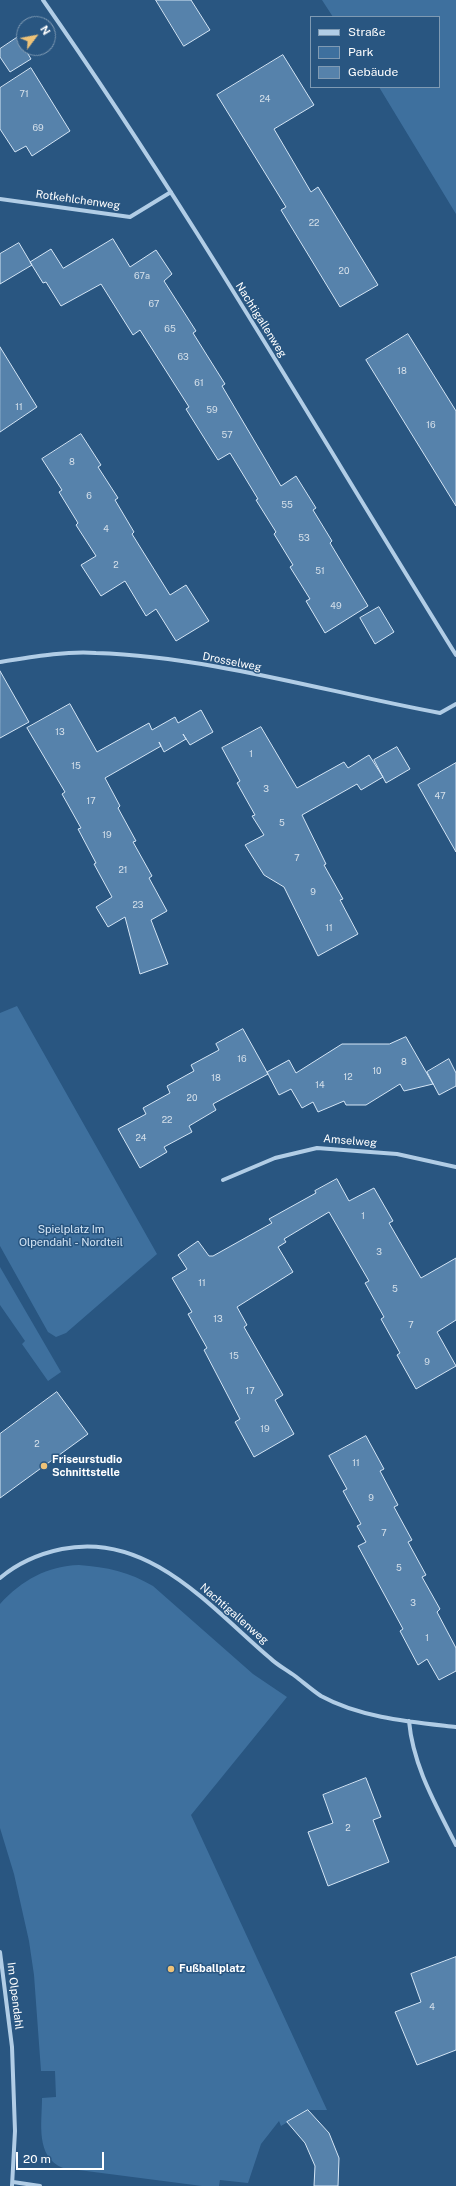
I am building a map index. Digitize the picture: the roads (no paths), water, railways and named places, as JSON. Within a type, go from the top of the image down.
[{"type":"street","name":"Nachtigallenweg","points":[[43,0],[93,71],[171,192],[456,655]]},
{"type":"street","name":"Rotkehlchenweg","points":[[0,199],[130,217],[171,192]]},
{"type":"street","name":"Drosselweg","points":[[0,662],[48,654],[96,652],[176,661],[244,673],[440,713],[456,704]]},
{"type":"street","name":"Amselweg","points":[[223,1180],[275,1158],[317,1148],[397,1154],[456,1167]]},
{"type":"street","name":"Nachtigallenweg","points":[[0,1578],[21,1561],[48,1552],[78,1546],[100,1547],[138,1555],[174,1574],[271,1659],[321,1696],[355,1709],[408,1721],[456,1728]]},
{"type":"street","points":[[408,1721],[410,1741],[422,1777],[456,1845]]},
{"type":"street","name":"Im Olpendahl","points":[[0,1952],[12,2047],[14,2131],[13,2184]]},
{"type":"street","points":[[13,2184],[40,2186]]},
{"type":"place","name":"Friseurstudio Schnittstelle","points":[[44,1466]]},
{"type":"place","name":"Fußballplatz","points":[[171,1969]]},
{"type":"park label","name":"Spielplatz Im Olpendahl - Nordteil","points":[[71,1236]]}]
